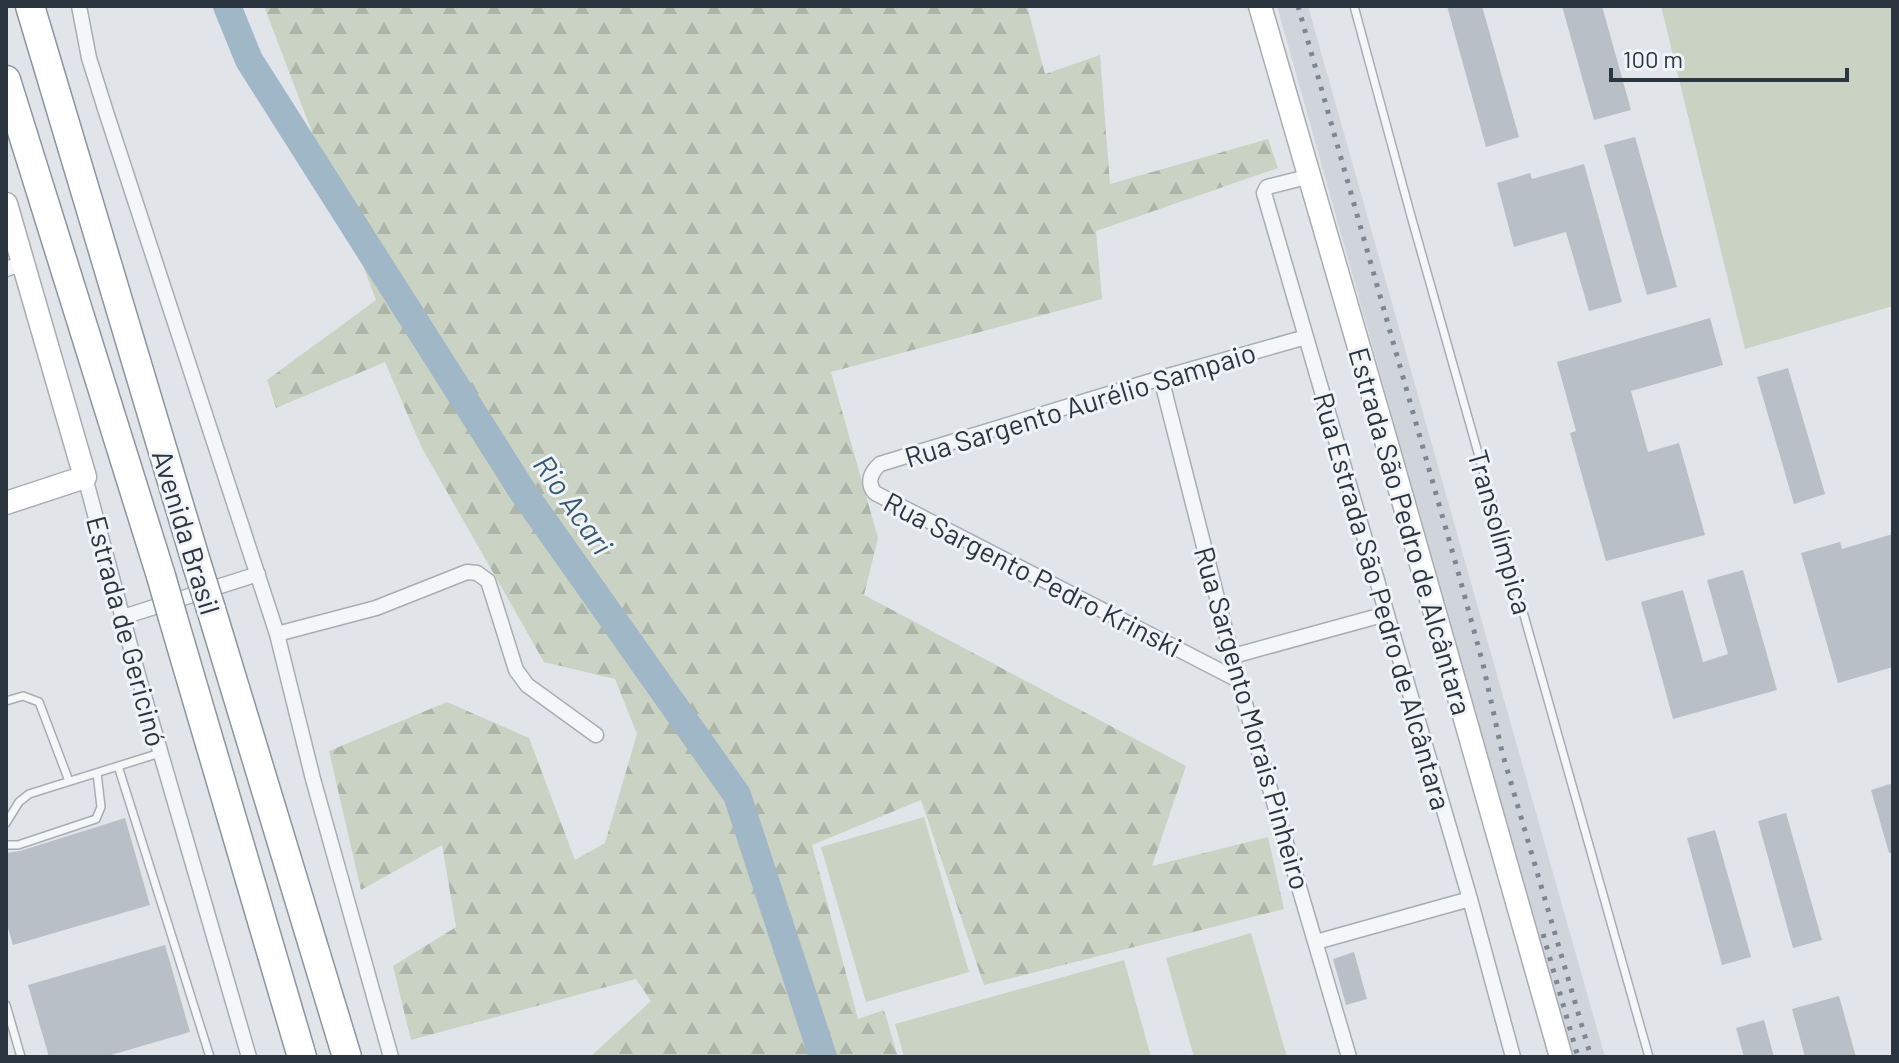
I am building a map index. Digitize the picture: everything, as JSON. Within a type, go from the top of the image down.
[{"type":"highway","name":"Avenida Brasil","points":[[30,6],[347,1057]]},
{"type":"highway","name":"Avenida Brasil","points":[[6,80],[161,576],[302,1057]]},
{"type":"street","points":[[79,6],[89,58],[277,634],[313,779],[391,1057]]},
{"type":"street","name":"Estrada São Pedro de Alcântara","points":[[1260,6],[1561,1057]]},
{"type":"street","name":"Rua Estrada São Pedro de Alcântara","points":[[1307,177],[1267,187],[1264,193],[1470,899],[1513,1057]]},
{"type":"street","name":"Estrada de Gericinó","points":[[6,204],[15,266],[85,477],[160,753],[249,1057]]},
{"type":"street","name":"Rua Sargento Aurélio Sampaio","points":[[871,488],[870,479],[880,464],[1306,337]]},
{"type":"street","name":"Rua Sargento Morais Pinheiro","points":[[1161,378],[1238,680],[1349,1057]]},
{"type":"street","points":[[6,503],[85,477]]},
{"type":"street","name":"Rua Sargento Pedro Krinski","points":[[871,488],[875,493],[1238,680]]},
{"type":"street","points":[[277,634],[376,608],[467,572],[477,573],[488,581],[509,652],[521,677],[536,692],[596,735]]},
{"type":"street","points":[[123,617],[258,574]]},
{"type":"street","points":[[1233,656],[1386,614]]},
{"type":"street","points":[[1316,942],[1470,899]]},
{"type":"lane","name":"Transolímpica","points":[[1354,6],[1649,1057]]},
{"type":"lane","points":[[6,701],[23,696],[39,702],[69,781]]},
{"type":"lane","points":[[6,823],[19,802],[29,794],[160,753]]},
{"type":"lane","points":[[118,766],[210,1057]]},
{"type":"lane","points":[[6,845],[18,845],[96,819],[101,807],[97,773]]},
{"type":"lane","points":[[6,1005],[21,1057]]},
{"type":"shaded area","points":[[1277,6],[1308,6],[1605,1057],[1572,1057]]},
{"type":"green space","points":[[264,6],[1027,6],[1045,74],[1100,55],[1110,184],[1268,139],[1278,168],[1096,231],[1102,299],[831,372],[878,538],[864,595],[1186,766],[1152,866],[1268,837],[1284,909],[984,985],[921,800],[812,845],[858,1019],[884,1010],[898,1057],[590,1057],[651,1001],[636,979],[411,1040],[393,966],[456,927],[442,845],[361,890],[329,751],[447,702],[529,738],[575,860],[605,843],[637,734],[615,679],[544,662],[422,448],[385,362],[276,408],[267,380],[376,300]]},
{"type":"green space","points":[[1661,6],[1893,6],[1893,306],[1745,349]]},
{"type":"green space","points":[[924,817],[969,972],[866,1002],[821,847]]},
{"type":"green space","points":[[1251,933],[1287,1057],[1194,1057],[1166,958]]},
{"type":"green space","points":[[1124,960],[1151,1057],[904,1057],[895,1024]]},
{"type":"building","points":[[1447,6],[1482,6],[1519,137],[1486,147]]},
{"type":"building","points":[[1562,6],[1602,6],[1631,110],[1594,120]]},
{"type":"building","points":[[1635,137],[1677,287],[1647,295],[1604,145]]},
{"type":"building","points":[[1584,164],[1622,302],[1589,311],[1566,232],[1514,247],[1497,183],[1530,173],[1532,179]]},
{"type":"building","points":[[1710,318],[1723,365],[1631,391],[1648,452],[1679,443],[1705,535],[1606,561],[1570,433],[1576,431],[1557,362]]},
{"type":"building","points":[[1788,368],[1825,494],[1794,504],[1757,377]]},
{"type":"building","points":[[1893,534],[1893,667],[1838,683],[1801,553],[1840,542],[1842,549]]},
{"type":"building","points":[[1743,570],[1777,690],[1673,719],[1641,602],[1683,590],[1703,662],[1728,654],[1707,580]]},
{"type":"building","points":[[1893,783],[1893,852],[1889,853],[1871,790]]},
{"type":"building","points":[[1786,813],[1822,940],[1793,948],[1758,821]]},
{"type":"building","points":[[125,818],[150,905],[13,945],[6,921],[6,853]]},
{"type":"building","points":[[1715,830],[1751,957],[1722,965],[1687,838]]},
{"type":"building","points":[[165,945],[190,1032],[104,1057],[49,1057],[28,985]]},
{"type":"building","points":[[1354,952],[1367,999],[1346,1005],[1333,959]]},
{"type":"building","points":[[1839,996],[1856,1057],[1805,1057],[1792,1009]]},
{"type":"building","points":[[1764,1020],[1774,1057],[1744,1057],[1736,1028]]},
{"type":"waterway","name":"Rio Acari","points":[[227,6],[249,60],[523,492],[737,795],[823,1057]]},
{"type":"railway","points":[[1298,6],[1457,568],[1483,664],[1502,752],[1591,1057]]},
{"type":"railway","points":[[1543,934],[1578,1057]]}]
